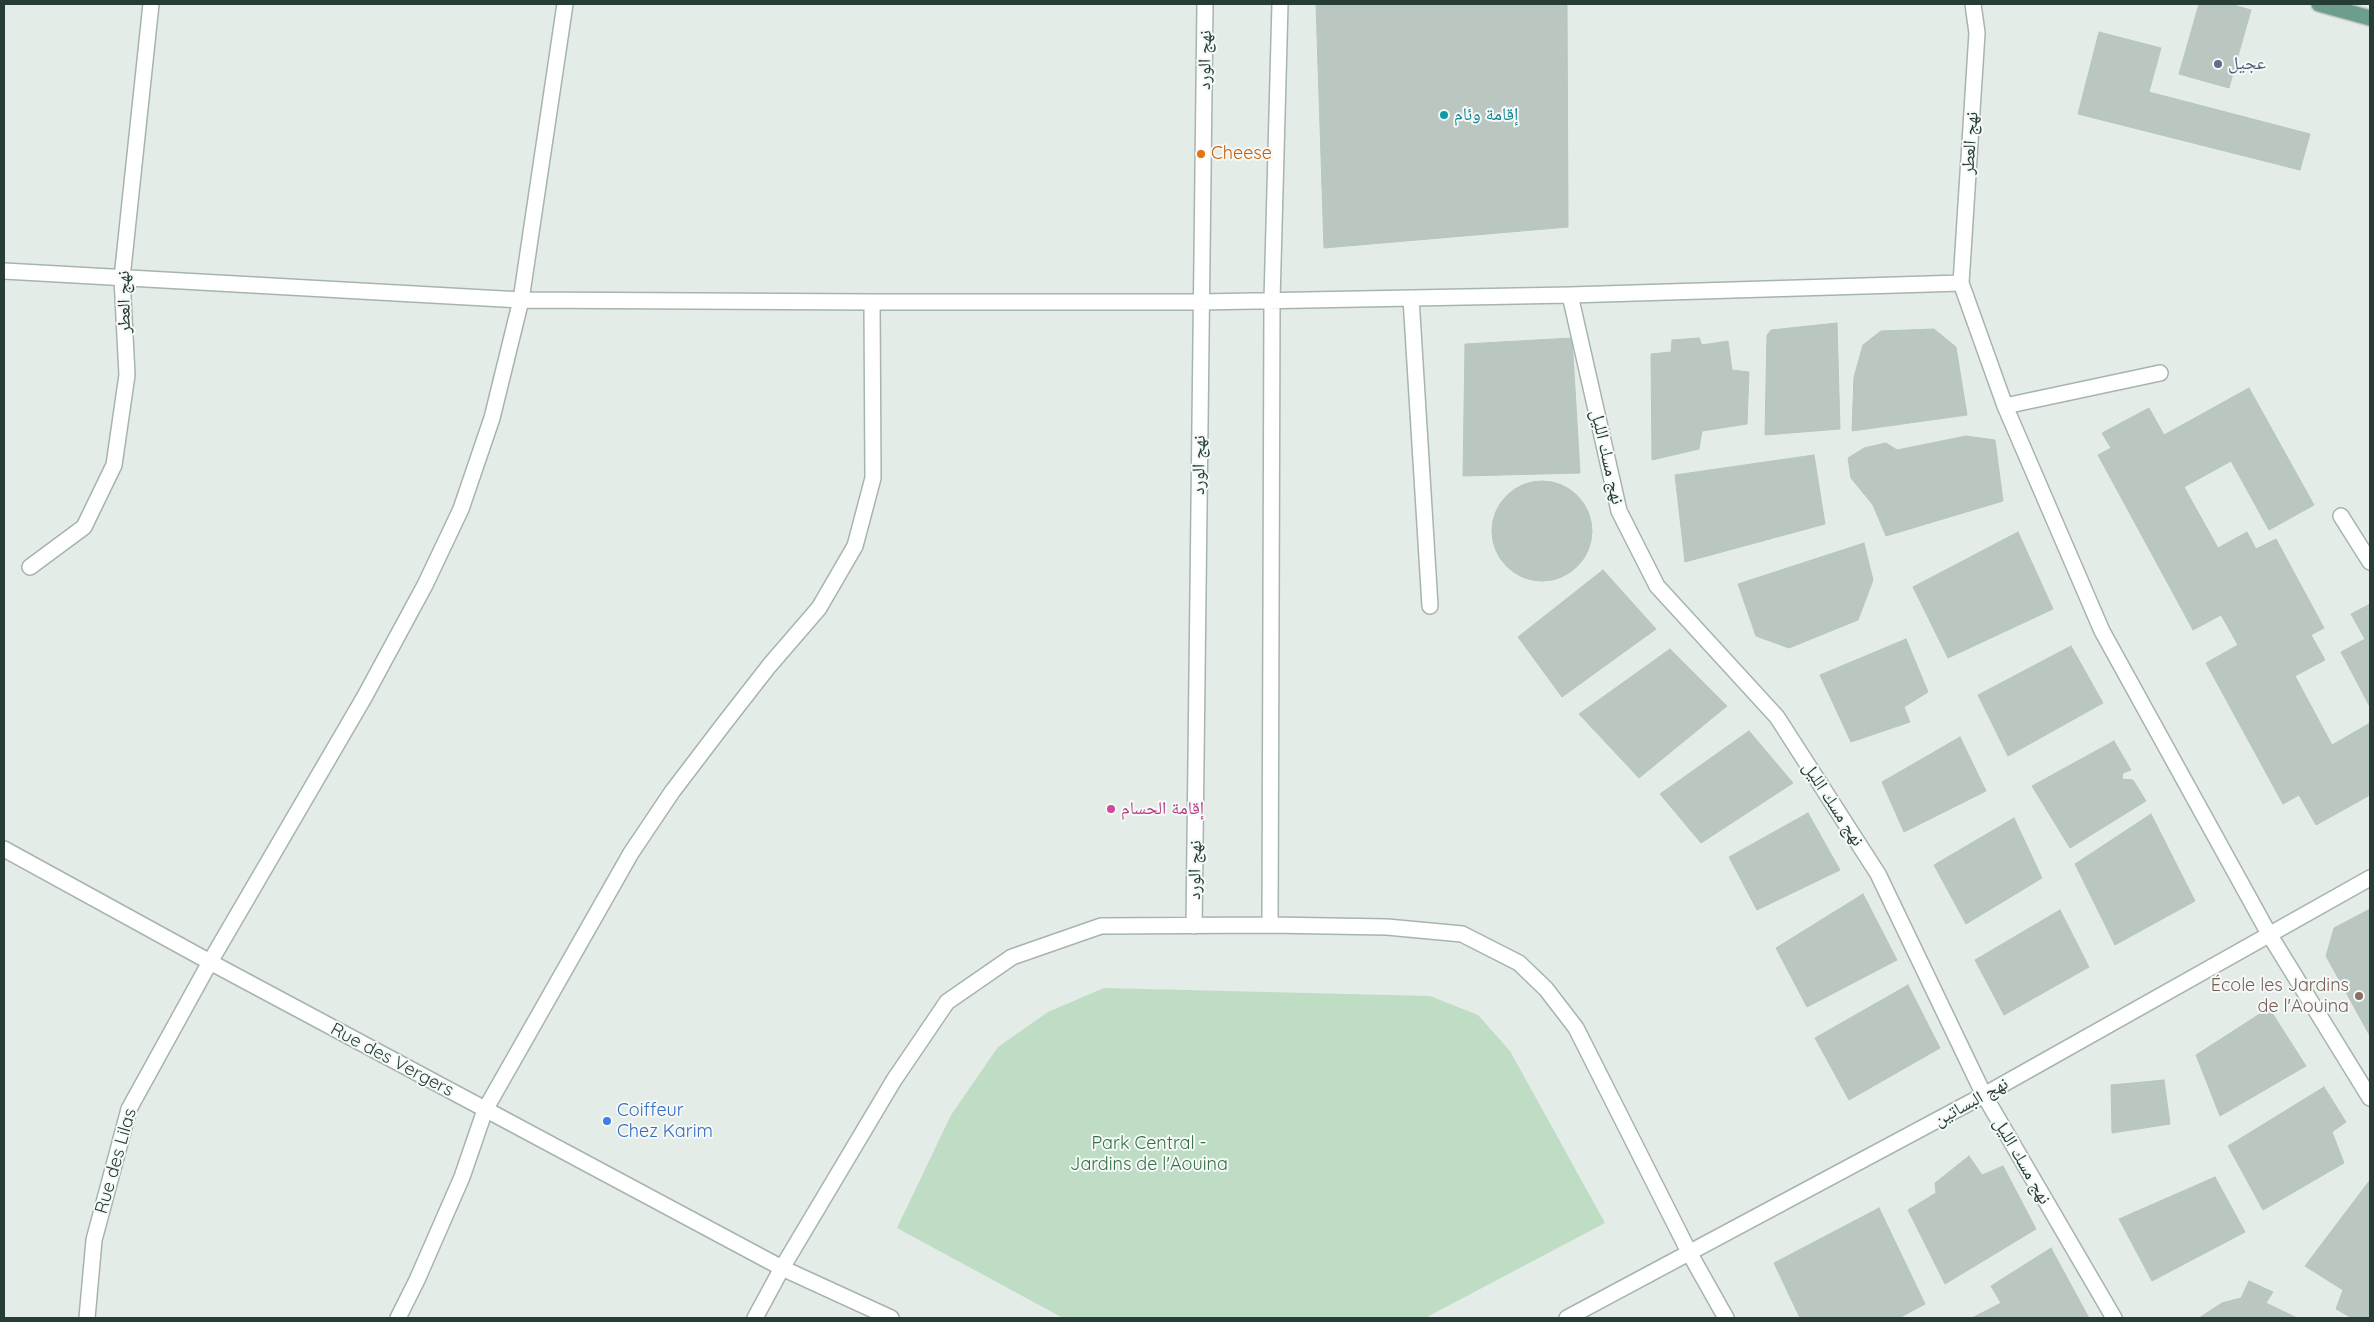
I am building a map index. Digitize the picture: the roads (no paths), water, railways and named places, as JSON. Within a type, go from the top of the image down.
[{"type":"main road","points":[[2319,4],[2370,18]]},
{"type":"street","name":"نهج العطر","points":[[30,566],[84,527],[114,465],[127,375],[122,278],[151,4]]},
{"type":"street","name":"Rue des Lilas","points":[[87,1318],[94,1240],[128,1109],[210,962],[365,696],[425,585],[461,509],[492,418],[521,300],[565,4]]},
{"type":"street","name":"نهج الورد","points":[[1194,926],[1206,4]]},
{"type":"street","points":[[1270,926],[1272,300],[1280,4]]},
{"type":"street","name":"نهج العطر","points":[[1961,283],[1977,33],[1974,4]]},
{"type":"street","points":[[4,271],[521,300],[1201,302],[1570,295],[1961,283],[2005,406],[2102,631],[2269,934],[2370,1098]]},
{"type":"street","name":"نهج مسك الليل","points":[[1570,295],[1619,511],[1657,586],[1776,716],[1878,874],[1984,1095],[2114,1318]]},
{"type":"street","points":[[1411,298],[1430,606]]},
{"type":"street","points":[[398,1318],[417,1280],[462,1177],[485,1110],[631,853],[672,792],[769,666],[819,608],[855,546],[873,478],[872,302]]},
{"type":"street","points":[[2005,406],[2160,373]]},
{"type":"street","points":[[2342,516],[2370,562]]},
{"type":"street","name":"Rue des Vergers","points":[[4,849],[210,962],[782,1268]]},
{"type":"street","name":"نهج البساتين","points":[[1567,1318],[1690,1254],[1984,1095],[2370,878]]},
{"type":"street","points":[[755,1318],[782,1268],[894,1080],[947,1002],[1012,957],[1101,926],[1270,926],[1387,927],[1462,934],[1519,963],[1546,989],[1576,1028],[1690,1254],[1726,1318]]},
{"type":"street","points":[[782,1268],[891,1318]]},
{"type":"place","name":"عجيل","points":[[2218,64]]},
{"type":"place","name":"إقامة وئام","points":[[1444,115]]},
{"type":"place","name":"Cheese","points":[[1201,154]]},
{"type":"place","name":"إقامة الحسام","points":[[1111,809]]},
{"type":"place","name":"École les Jardins de l'Aouina","points":[[2359,996]]},
{"type":"place","name":"Coiffeur Chez Karim","points":[[607,1121]]},
{"type":"park label","name":"Park Central - Jardins de l'Aouina","points":[[1149,1154]]}]
